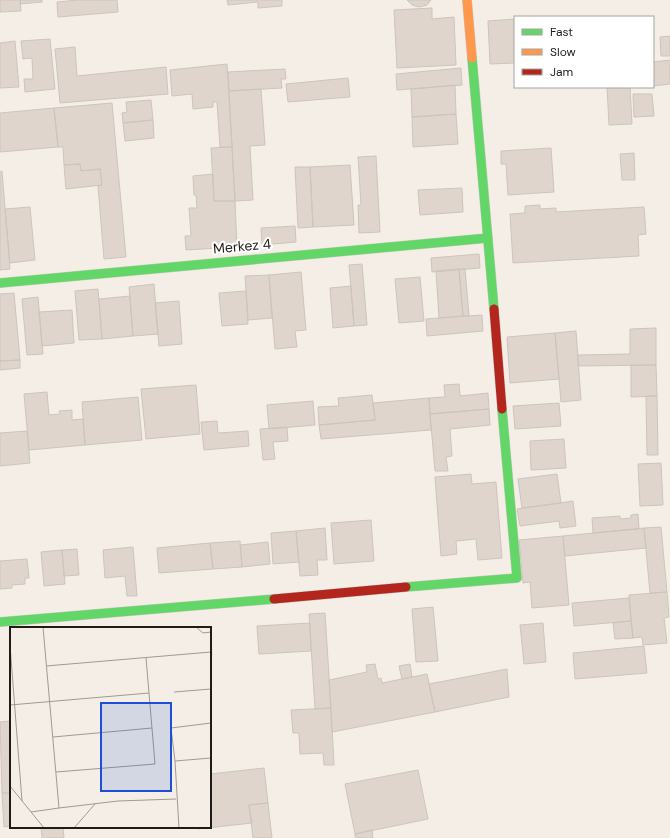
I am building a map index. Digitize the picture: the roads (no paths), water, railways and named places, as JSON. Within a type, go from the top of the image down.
[{"type":"street","points":[[0,622],[517,578],[467,0]]},
{"type":"street","name":"Merkez 4","points":[[0,283],[488,238]]}]
